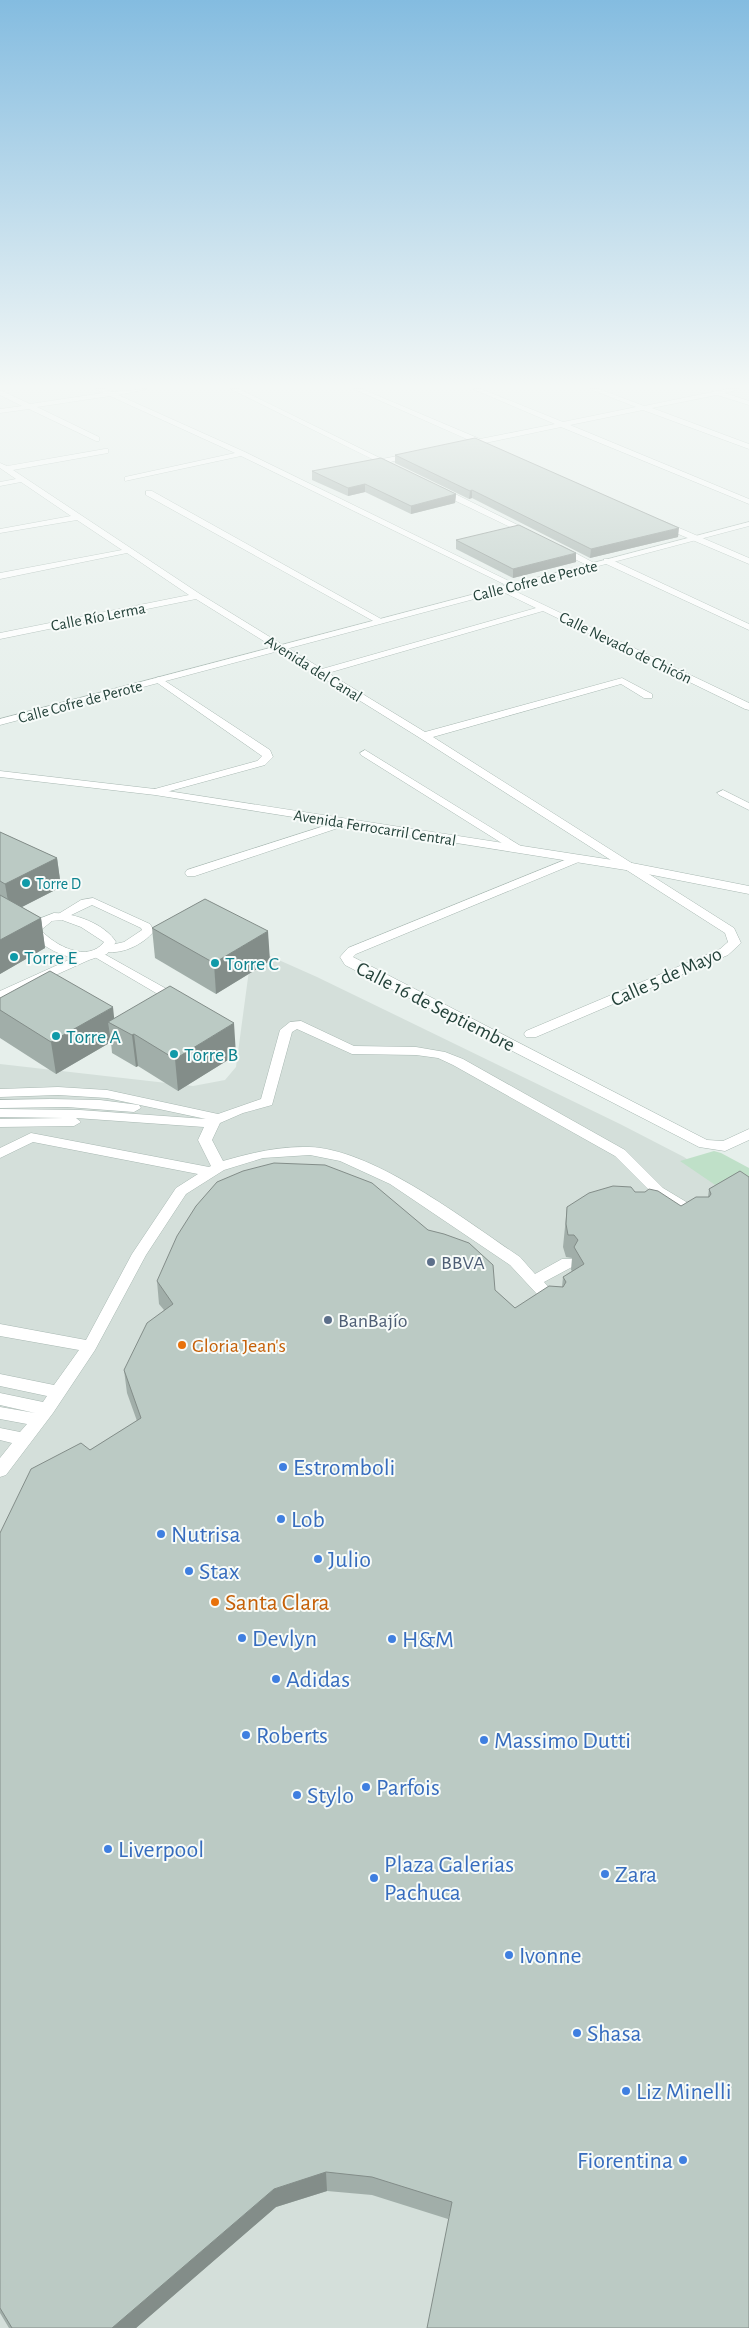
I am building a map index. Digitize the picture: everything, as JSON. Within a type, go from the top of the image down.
[{"type":"street","name":"Avenida del Canal","points":[[49,498],[197,596],[632,867]]},
{"type":"street","points":[[158,498],[378,620]]},
{"type":"street","points":[[333,498],[513,585]]},
{"type":"street","points":[[456,498],[541,539]]},
{"type":"street","points":[[0,531],[78,516]]},
{"type":"street","points":[[649,518],[749,561]]},
{"type":"street","name":"Calle Cofre de Perote","points":[[0,722],[378,620],[749,524]]},
{"type":"street","points":[[550,543],[594,565]]},
{"type":"street","points":[[0,576],[127,551]]},
{"type":"street","points":[[607,561],[749,626]]},
{"type":"street","name":"Calle Nevado de Chicón","points":[[502,588],[749,707]]},
{"type":"street","name":"Calle Río Lerma","points":[[0,636],[197,596]]},
{"type":"street","points":[[321,672],[544,608]]},
{"type":"street","name":"Calle Cofre de Perote","points":[[155,792],[261,763],[268,757],[266,752],[159,680]]},
{"type":"street","points":[[424,736],[622,681],[648,696]]},
{"type":"street","points":[[365,753],[520,850]]},
{"type":"street","name":"Avenida Ferrocarril Central","points":[[0,774],[155,792],[632,867],[749,890]]},
{"type":"street","points":[[722,793],[749,807]]},
{"type":"street","points":[[191,873],[346,822]]},
{"type":"street","name":"Calle 16 de Septiembre","points":[[577,859],[352,951],[346,957],[350,962],[704,1144],[725,1146],[749,1134]]},
{"type":"street","name":"Calle 5 de Mayo","points":[[531,1034],[724,952],[734,942],[730,931],[632,867]]},
{"type":"street","points":[[0,996],[96,953],[110,942],[107,936],[72,917],[48,918],[39,923],[35,930],[38,936],[68,953]]},
{"type":"street","points":[[0,988],[68,953],[96,953]]},
{"type":"lane","points":[[60,916],[85,902],[93,901],[146,926],[148,931],[144,935],[121,948],[96,953]]},
{"type":"lane","points":[[96,953],[191,1008]]},
{"type":"lane","points":[[0,1123],[214,1123],[238,1110],[267,1102],[286,1030],[294,1025],[301,1025],[352,1050],[416,1051],[441,1055],[458,1062],[620,1153],[658,1191],[699,1215]]},
{"type":"lane","points":[[0,1093],[58,1091],[107,1094],[214,1123]]},
{"type":"lane","points":[[0,1104],[105,1104],[214,1123]]},
{"type":"lane","points":[[0,1113],[52,1112],[101,1114],[214,1123]]},
{"type":"lane","points":[[214,1123],[205,1140],[215,1170]]},
{"type":"lane","points":[[0,1154],[31,1137],[215,1170]]},
{"type":"lane","points":[[0,1470],[43,1414],[90,1346],[139,1254],[181,1191],[215,1170],[262,1154],[310,1151],[343,1156],[396,1181],[515,1261],[554,1304]]},
{"type":"lane","points":[[637,1209],[658,1191]]},
{"type":"lane","points":[[534,1281],[567,1263]]},
{"type":"lane","points":[[0,1330],[90,1346]]},
{"type":"lane","points":[[0,1380],[58,1392]]},
{"type":"lane","points":[[0,1399],[43,1414]]},
{"type":"lane","points":[[0,1413],[43,1414]]},
{"type":"lane","points":[[0,1434],[24,1439]]},
{"type":"shaded area","name":"Plaza Galerias Pachuca","points":[[252,948],[317,977],[620,1124],[684,1157],[749,1202],[749,2328],[0,2328],[0,1064],[193,1086],[225,1080],[236,1067]]},
{"type":"green space","points":[[714,1151],[749,1168],[749,1208],[680,1161]]},
{"type":"building","points":[[394,498],[442,498],[411,506]]},
{"type":"building","points":[[487,498],[610,498],[679,528],[591,549]]},
{"type":"building","points":[[519,525],[576,553],[513,569],[456,540]]},
{"type":"building","points":[[0,832],[57,858],[5,884],[0,881]]},
{"type":"building","points":[[0,895],[41,918],[0,940]]},
{"type":"building","points":[[205,899],[268,931],[214,963],[152,928]]},
{"type":"building","points":[[50,971],[113,1007],[51,1042],[0,1010],[0,998]]},
{"type":"building","points":[[170,986],[234,1023],[175,1059],[134,1034],[132,1035],[108,1022]]},
{"type":"building","name":"Plaza Galerias Pachuca","points":[[274,1163],[325,1165],[372,1183],[428,1230],[469,1243],[493,1265],[495,1290],[515,1308],[549,1286],[563,1287],[566,1282],[563,1277],[584,1264],[574,1247],[578,1240],[574,1235],[568,1235],[566,1224],[567,1207],[589,1193],[613,1186],[631,1187],[635,1192],[645,1192],[649,1189],[658,1191],[681,1206],[696,1197],[709,1197],[711,1194],[709,1189],[740,1171],[749,1177],[749,2328],[427,2328],[452,2202],[372,2177],[326,2172],[274,2189],[112,2328],[12,2328],[0,2308],[0,1533],[31,1469],[81,1443],[90,1450],[141,1418],[124,1370],[147,1323],[173,1304],[157,1281],[177,1236],[196,1206],[217,1182],[243,1171]]},
{"type":"place","name":"Torre D","points":[[26,883]]},
{"type":"place","name":"Torre E","points":[[14,957]]},
{"type":"place","name":"Torre C","points":[[215,963]]},
{"type":"place","name":"Torre A","points":[[56,1036]]},
{"type":"place","name":"Torre B","points":[[174,1054]]},
{"type":"place","name":"BBVA","points":[[431,1262]]},
{"type":"place","name":"BanBajío","points":[[328,1320]]},
{"type":"place","name":"Gloria Jean's","points":[[182,1345]]},
{"type":"place","name":"Estromboli","points":[[283,1467]]},
{"type":"place","name":"Lob","points":[[281,1519]]},
{"type":"place","name":"Nutrisa","points":[[161,1534]]},
{"type":"place","name":"Julio","points":[[318,1559]]},
{"type":"place","name":"Stax","points":[[189,1571]]},
{"type":"place","name":"Santa Clara","points":[[215,1602]]},
{"type":"place","name":"Devlyn","points":[[242,1638]]},
{"type":"place","name":"H&M","points":[[392,1639]]},
{"type":"place","name":"Adidas","points":[[276,1679]]},
{"type":"place","name":"Roberts","points":[[246,1735]]},
{"type":"place","name":"Massimo Dutti","points":[[484,1740]]},
{"type":"place","name":"Parfois","points":[[366,1787]]},
{"type":"place","name":"Stylo","points":[[297,1795]]},
{"type":"place","name":"Liverpool","points":[[108,1849]]},
{"type":"place","name":"Zara","points":[[605,1874]]},
{"type":"place","name":"Plaza Galerias Pachuca","points":[[374,1878]]},
{"type":"place","name":"Ivonne","points":[[509,1955]]},
{"type":"place","name":"Shasa","points":[[577,2033]]},
{"type":"place","name":"Liz Minelli","points":[[626,2091]]},
{"type":"place","name":"Fiorentina","points":[[683,2160]]}]
